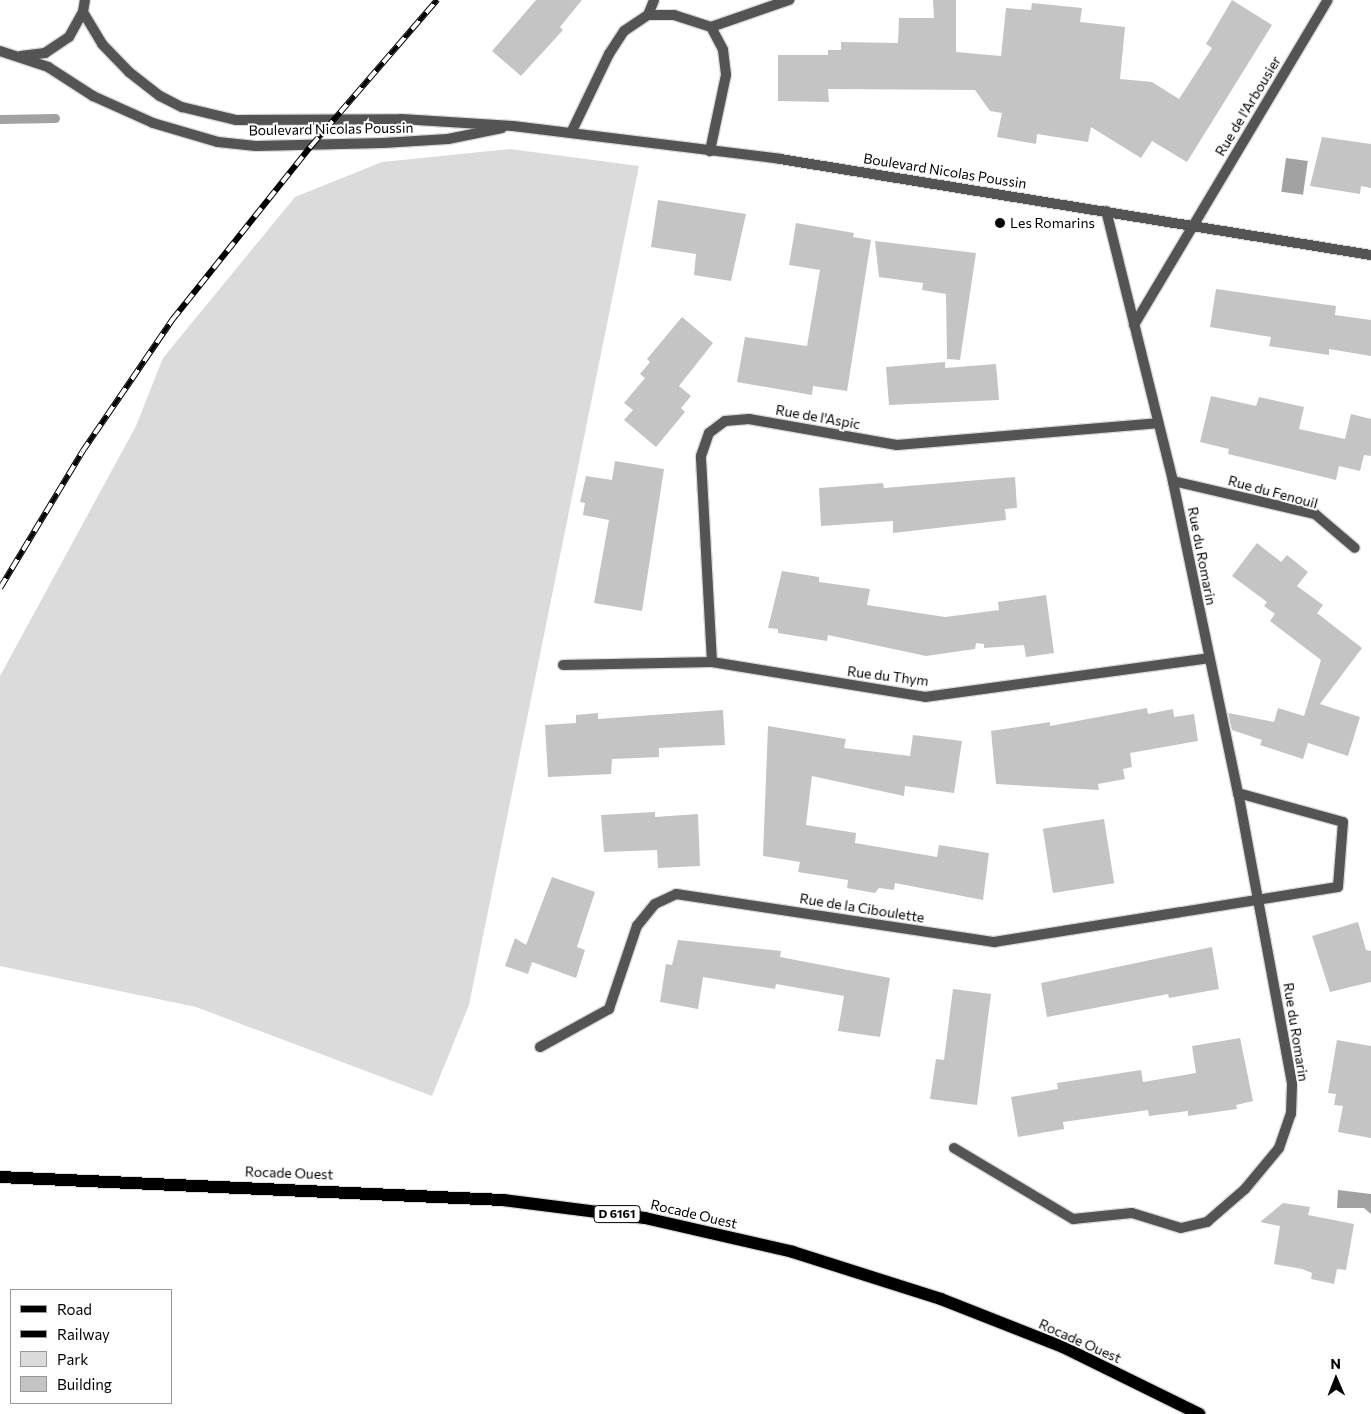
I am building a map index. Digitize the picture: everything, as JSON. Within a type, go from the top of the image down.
[{"type":"main road","name":"Rocade Ouest","points":[[0,1177],[494,1199],[645,1218],[793,1252],[941,1299],[1063,1347],[1199,1414]]},
{"type":"street","points":[[18,56],[45,53],[69,37],[83,12],[85,0]]},
{"type":"street","points":[[571,134],[608,54],[624,31],[648,15],[654,0]]},
{"type":"street","points":[[648,15],[688,18],[711,27],[789,0]]},
{"type":"street","name":"Rue de l'Arbousier","points":[[1193,226],[1328,0]]},
{"type":"street","name":"Boulevard Nicolas Poussin","points":[[83,12],[102,44],[129,72],[160,96],[206,114],[236,120],[401,118],[513,126],[780,159],[1371,255]]},
{"type":"street","points":[[710,151],[726,75],[723,50],[711,27]]},
{"type":"street","name":"Boulevard Nicolas Poussin","points":[[0,51],[48,67],[93,96],[154,123],[218,142],[256,146],[383,143],[448,139],[513,126]]},
{"type":"street","name":"Rue du Romarin","points":[[954,1148],[1073,1219],[1132,1213],[1181,1228],[1207,1222],[1244,1189],[1279,1148],[1291,1114],[1292,1083],[1260,900],[1208,658],[1173,480],[1157,423],[1106,211]]},
{"type":"street","points":[[1134,325],[1193,226]]},
{"type":"street","name":"Rue de l'Aspic","points":[[712,662],[701,456],[709,433],[725,420],[749,419],[897,445],[1157,423]]},
{"type":"street","name":"Rue du Fenouil","points":[[1173,480],[1315,514],[1355,548]]},
{"type":"street","name":"Rue du Thym","points":[[563,665],[712,662],[925,697],[1208,658]]},
{"type":"street","points":[[1238,793],[1343,822],[1338,887],[1260,900]]},
{"type":"street","name":"Rue de la Ciboulette","points":[[540,1046],[609,1009],[637,926],[655,904],[676,894],[994,942],[1260,900]]},
{"type":"green space","points":[[510,149],[639,166],[469,1005],[432,1096],[196,1007],[0,966],[0,676],[136,426],[163,358],[295,197],[382,162]]},
{"type":"shaded area","points":[[1286,158],[1308,161],[1303,195],[1281,192]]},
{"type":"shaded area","points":[[1338,1190],[1371,1194],[1371,1214],[1364,1208],[1337,1208]]},
{"type":"building","points":[[536,0],[582,0],[560,27],[563,30],[521,76],[492,51]]},
{"type":"building","points":[[933,0],[956,0],[956,52],[1001,56],[1006,8],[1031,10],[1032,3],[1082,8],[1080,22],[1125,27],[1120,79],[1152,82],[1179,99],[1212,48],[1206,44],[1232,0],[1272,25],[1187,162],[1152,141],[1141,158],[1091,127],[1088,142],[1037,134],[1036,144],[997,137],[1002,113],[990,111],[975,90],[828,89],[829,102],[778,101],[778,55],[828,55],[828,50],[841,50],[841,42],[898,43],[899,18],[934,18]]},
{"type":"building","points":[[1322,137],[1371,144],[1371,188],[1361,186],[1360,194],[1310,186]]},
{"type":"building","points":[[658,200],[746,214],[731,281],[694,275],[696,254],[651,247]]},
{"type":"building","points":[[796,223],[854,233],[853,237],[871,240],[847,391],[813,386],[812,395],[737,382],[745,337],[807,346],[820,270],[789,265]]},
{"type":"building","points":[[875,241],[976,253],[960,360],[947,359],[946,294],[922,290],[923,283],[879,277]]},
{"type":"building","points":[[1216,289],[1336,306],[1335,315],[1371,320],[1371,356],[1329,349],[1329,355],[1269,346],[1271,337],[1210,327]]},
{"type":"building","points":[[682,317],[713,343],[679,386],[691,396],[681,408],[685,412],[656,447],[624,420],[633,410],[624,403],[645,378],[640,374],[650,362],[647,359]]},
{"type":"building","points":[[945,362],[945,368],[996,364],[999,400],[889,405],[886,367]]},
{"type":"building","points":[[1211,396],[1256,406],[1259,397],[1304,407],[1299,429],[1345,439],[1351,414],[1371,419],[1371,456],[1364,455],[1360,471],[1339,466],[1336,480],[1228,454],[1229,449],[1200,442]]},
{"type":"building","points":[[615,461],[664,469],[642,611],[594,603],[609,520],[583,515],[585,503],[580,502],[586,476],[612,480]]},
{"type":"building","points":[[1015,477],[1017,508],[1005,509],[1006,520],[893,533],[893,521],[821,526],[819,488],[883,483],[884,488]]},
{"type":"building","points":[[1257,543],[1281,562],[1287,555],[1308,572],[1297,586],[1323,605],[1317,613],[1362,648],[1320,704],[1360,717],[1348,756],[1308,743],[1303,759],[1260,745],[1262,740],[1232,730],[1228,713],[1274,722],[1278,708],[1304,716],[1321,660],[1270,621],[1275,614],[1264,606],[1267,602],[1232,576]]},
{"type":"building","points":[[782,571],[819,577],[819,582],[870,589],[867,605],[945,617],[999,610],[998,602],[1046,595],[1054,653],[1026,657],[1024,645],[984,648],[984,644],[976,643],[975,649],[926,656],[828,635],[827,641],[778,633],[778,629],[768,628]]},
{"type":"building","points":[[1147,708],[1148,714],[1173,709],[1174,717],[1194,714],[1198,741],[1130,753],[1132,767],[1123,769],[1125,779],[1098,784],[1099,790],[996,784],[991,731],[1050,722],[1050,726]]},
{"type":"building","points":[[723,710],[725,745],[659,748],[659,757],[612,759],[611,774],[548,777],[545,725],[576,723],[576,715],[598,713],[598,719]]},
{"type":"building","points":[[768,726],[846,739],[844,748],[910,756],[913,735],[962,741],[954,793],[905,786],[904,796],[812,776],[806,825],[856,833],[855,843],[937,857],[939,845],[989,853],[983,900],[895,883],[894,890],[879,888],[875,893],[847,888],[848,880],[798,872],[800,862],[763,856]]},
{"type":"building","points":[[655,812],[655,817],[698,814],[700,866],[658,868],[657,850],[604,852],[601,815]]},
{"type":"building","points":[[1104,819],[1114,883],[1053,893],[1043,829]]},
{"type":"building","points":[[552,877],[595,892],[577,947],[585,950],[576,978],[532,962],[528,974],[505,966],[515,938],[526,945]]},
{"type":"building","points":[[1358,922],[1366,950],[1371,951],[1371,982],[1330,992],[1312,936]]},
{"type":"building","points":[[678,940],[781,951],[780,957],[890,978],[880,1037],[838,1031],[844,996],[776,984],[775,989],[703,977],[698,1009],[660,1002],[666,964],[672,965]]},
{"type":"building","points":[[1212,947],[1219,989],[1169,998],[1168,994],[1047,1017],[1041,983]]},
{"type":"building","points":[[953,989],[991,994],[977,1105],[930,1099],[936,1059],[944,1060]]},
{"type":"building","points":[[1240,1038],[1253,1101],[1236,1105],[1237,1109],[1188,1116],[1188,1111],[1149,1116],[1148,1110],[1063,1122],[1064,1129],[1018,1137],[1011,1097],[1058,1089],[1057,1083],[1141,1070],[1143,1082],[1196,1073],[1192,1046]]},
{"type":"building","points":[[1337,1040],[1371,1046],[1371,1138],[1338,1132],[1343,1106],[1334,1105],[1336,1094],[1328,1093]]},
{"type":"building","points":[[1283,1203],[1310,1207],[1308,1215],[1354,1224],[1346,1270],[1337,1269],[1334,1284],[1311,1279],[1312,1273],[1302,1269],[1274,1264],[1280,1226],[1260,1222]]},
{"type":"waterway","points":[[0,119],[55,118]]},
{"type":"railway","points":[[0,588],[82,452],[172,320],[311,146],[437,0]]},
{"type":"place","name":"Les Romarins","points":[[1000,223]]}]
